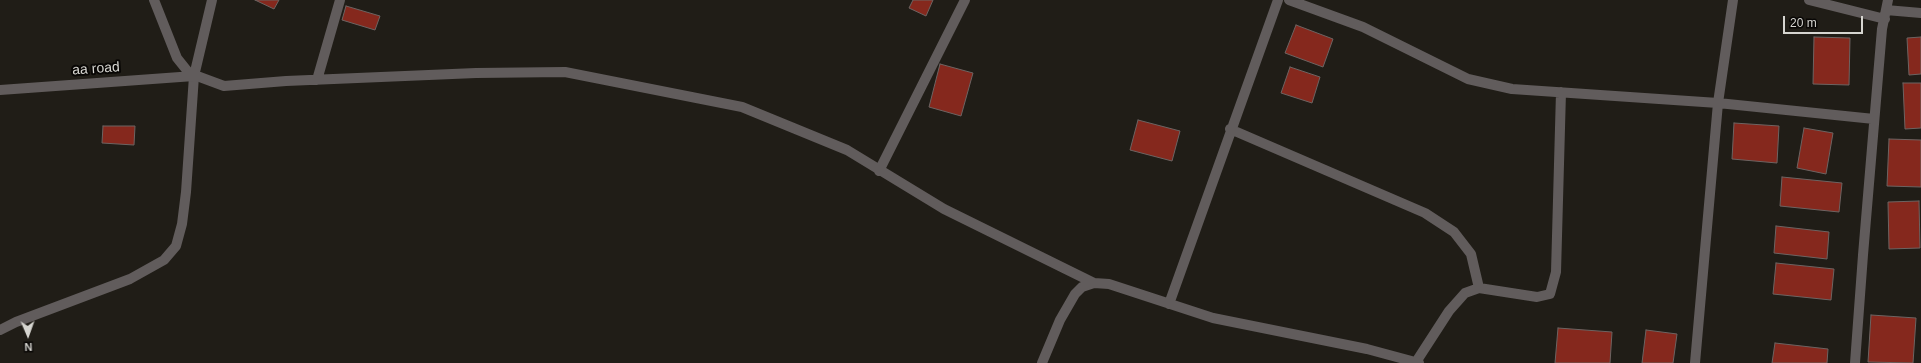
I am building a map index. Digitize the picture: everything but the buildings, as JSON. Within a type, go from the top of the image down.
[{"type":"street","points":[[154,0],[177,58],[189,73],[224,86],[317,80],[476,73],[565,72],[742,107],[847,150],[879,171],[944,209],[1094,283]]},
{"type":"street","points":[[0,330],[16,322],[130,278],[164,260],[176,246],[182,224],[186,192],[194,76],[212,0]]},
{"type":"street","points":[[317,80],[340,0]]},
{"type":"street","points":[[879,171],[965,0]]},
{"type":"street","points":[[1169,304],[1230,129],[1278,0]]},
{"type":"street","points":[[1290,0],[1362,27],[1468,79],[1512,89],[1718,103],[1874,119]]},
{"type":"street","points":[[1695,363],[1718,103],[1733,0]]},
{"type":"street","points":[[1809,0],[1921,13]]},
{"type":"street","points":[[1855,363],[1874,119],[1886,9]]},
{"type":"street","name":"aa road","points":[[0,90],[194,76]]},
{"type":"street","points":[[1042,363],[1060,320],[1075,294],[1082,287],[1094,283],[1109,284],[1214,318],[1367,349],[1418,362],[1449,311],[1465,293],[1479,288],[1537,296],[1550,294],[1553,289],[1556,272],[1561,92]]},
{"type":"street","points":[[1230,129],[1425,213],[1454,232],[1471,254],[1479,288]]}]
